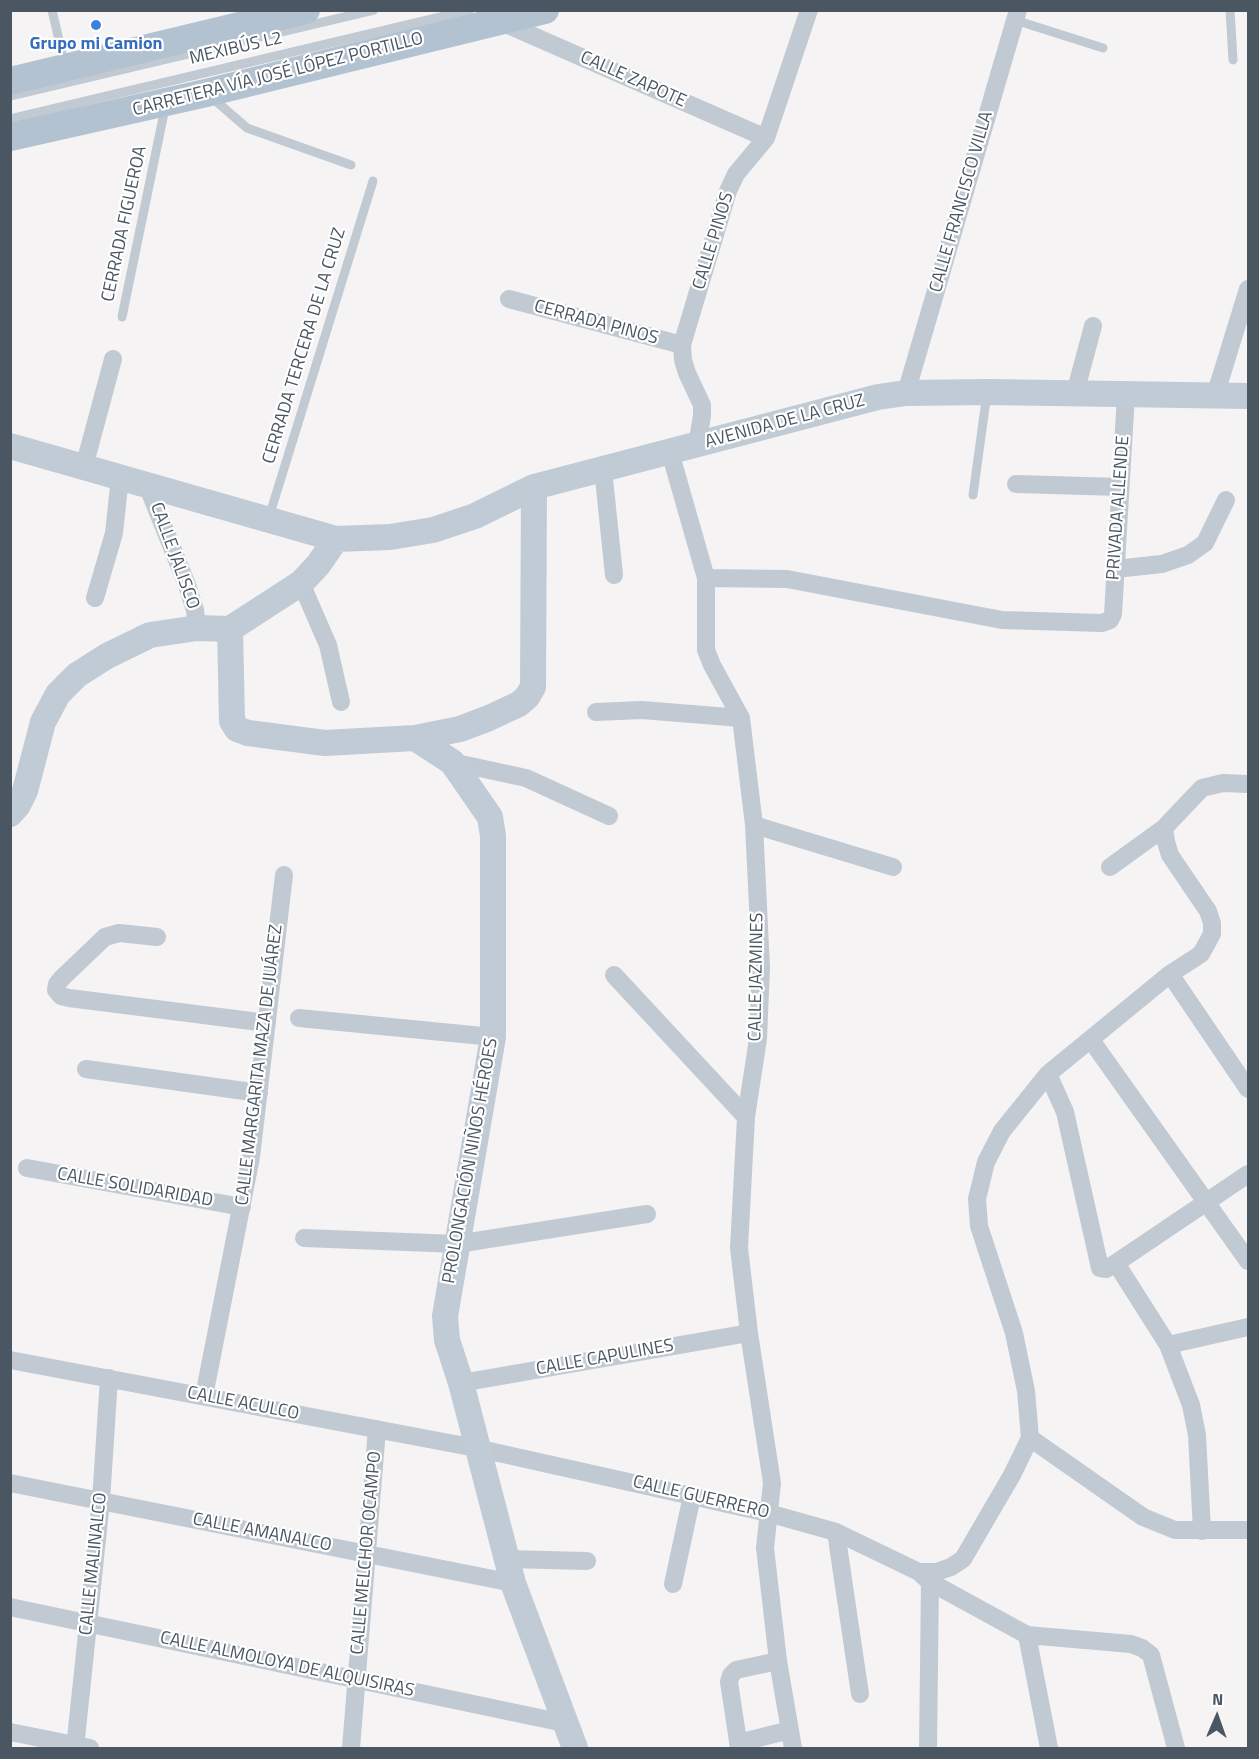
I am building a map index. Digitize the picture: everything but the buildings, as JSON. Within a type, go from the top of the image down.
[{"type":"main road","points":[[10,81],[252,17],[306,10]]},
{"type":"main road","name":"CARRETERA VÍA JOSÉ LÓPEZ PORTILLO","points":[[10,137],[206,93],[544,10]]},
{"type":"street","name":"CALLE PINOS","points":[[682,345],[728,191],[736,174],[766,138],[810,10]]},
{"type":"street","name":"CALLE FRANCISCO VILLA","points":[[906,393],[1017,15]]},
{"type":"street","name":"CALLE ZAPOTE","points":[[499,21],[766,138]]},
{"type":"street","points":[[1215,396],[1248,289]]},
{"type":"street","name":"CERRADA PINOS","points":[[509,299],[682,345]]},
{"type":"street","points":[[1075,393],[1093,326]]},
{"type":"street","points":[[682,345],[687,373],[702,405],[697,445]]},
{"type":"street","points":[[84,467],[113,359]]},
{"type":"street","name":"AVENIDA DE LA CRUZ","points":[[10,446],[336,539],[390,537],[433,531],[475,516],[534,487],[878,397],[906,393],[988,392],[1248,396]]},
{"type":"street","name":"PRIVADA ALLENDE","points":[[706,578],[787,579],[1002,620],[1102,623],[1110,620],[1113,614],[1126,395]]},
{"type":"street","name":"CALLE JAZMINES","points":[[670,452],[706,578],[706,650],[741,718],[754,825],[761,967],[758,1039],[746,1117],[739,1248],[748,1333],[772,1484],[765,1548],[778,1661],[792,1739]]},
{"type":"street","points":[[603,469],[614,575]]},
{"type":"street","points":[[95,598],[114,533],[120,477]]},
{"type":"street","points":[[1016,484],[1120,487]]},
{"type":"street","name":"CALLE JALISCO","points":[[147,485],[195,610],[198,628]]},
{"type":"street","points":[[230,629],[232,721],[237,729],[248,733],[325,743],[415,738],[460,729],[519,704],[533,687],[534,487]]},
{"type":"street","points":[[1115,569],[1162,564],[1188,555],[1205,543],[1226,500]]},
{"type":"street","points":[[10,814],[25,791],[43,722],[58,694],[77,675],[107,656],[150,635],[198,628],[230,629],[301,583],[318,565],[336,539]]},
{"type":"street","points":[[301,583],[328,645],[341,702]]},
{"type":"street","points":[[596,712],[642,710],[741,718]]},
{"type":"street","name":"PROLONGACIÓN NIÑOS HÉROES","points":[[415,738],[452,762],[490,817],[493,836],[493,1037],[445,1316],[447,1340],[461,1383],[476,1448],[510,1571],[575,1749]]},
{"type":"street","points":[[452,762],[526,778],[609,816]]},
{"type":"street","points":[[1110,867],[1164,828],[1202,788],[1223,783],[1248,784]]},
{"type":"street","points":[[754,825],[893,867]]},
{"type":"street","points":[[928,1749],[924,1577],[951,1567],[963,1559],[1012,1475],[1030,1438],[1026,1391],[1014,1333],[979,1226],[977,1199],[986,1162],[1002,1131],[1048,1074],[1170,974],[1201,954],[1212,934],[1212,923],[1208,911],[1170,855],[1164,828]]},
{"type":"street","name":"CALLE MARGARITA MAZA DE JUÁREZ","points":[[204,1396],[252,1157],[284,875]]},
{"type":"street","points":[[157,937],[119,933],[105,938],[62,978],[56,990],[61,996],[69,998],[267,1023]]},
{"type":"street","points":[[1170,974],[1246,1082]]},
{"type":"street","points":[[614,975],[746,1117]]},
{"type":"street","points":[[299,1018],[493,1037]]},
{"type":"street","points":[[1091,1040],[1248,1261]]},
{"type":"street","points":[[86,1070],[259,1093]]},
{"type":"street","points":[[1048,1074],[1065,1112],[1108,1265],[1168,1345],[1191,1406],[1197,1435],[1202,1531]]},
{"type":"street","name":"CALLE SOLIDARIDAD","points":[[27,1168],[242,1207]]},
{"type":"street","points":[[1108,1265],[1248,1174]]},
{"type":"street","points":[[304,1238],[457,1244],[647,1214]]},
{"type":"street","points":[[1168,1345],[1248,1327]]},
{"type":"street","name":"CALLE CAPULINES","points":[[461,1383],[748,1333]]},
{"type":"street","name":"CALLE ACULCO","points":[[10,1360],[476,1448]]},
{"type":"street","name":"CALLE MALINALCO","points":[[80,1748],[109,1378]]},
{"type":"street","name":"CALLE MELCHOR OCAMPO","points":[[351,1749],[377,1429]]},
{"type":"street","points":[[1030,1438],[1143,1517],[1175,1530],[1248,1530]]},
{"type":"street","name":"CALLE GUERRERO","points":[[476,1448],[768,1513],[836,1532],[924,1577],[1027,1635]]},
{"type":"street","name":"CALLE AMANALCO","points":[[10,1483],[366,1554],[510,1571],[587,1561]]},
{"type":"street","points":[[673,1584],[692,1496]]},
{"type":"street","points":[[836,1532],[860,1694]]},
{"type":"street","name":"CALLE ALMOLOYA DE ALQUISIRAS","points":[[10,1607],[564,1723]]},
{"type":"street","points":[[1049,1749],[1027,1635],[1131,1644],[1142,1648],[1151,1655],[1176,1749]]},
{"type":"street","points":[[778,1661],[736,1670],[731,1675],[729,1682],[738,1746],[792,1739]]},
{"type":"street","points":[[10,1732],[80,1748]]},
{"type":"lane","points":[[52,10],[65,68]]},
{"type":"lane","name":"MEXIBÚS L2","points":[[10,96],[374,10]]},
{"type":"lane","name":"MEXIBÚS L2","points":[[10,119],[470,10]]},
{"type":"lane","points":[[1230,10],[1233,60]]},
{"type":"lane","points":[[1017,15],[1103,48]]},
{"type":"lane","points":[[206,93],[247,128],[351,165]]},
{"type":"lane","name":"CERRADA FIGUEROA","points":[[122,317],[166,102]]},
{"type":"lane","name":"CERRADA TERCERA DE LA CRUZ","points":[[268,520],[373,181]]},
{"type":"lane","points":[[973,495],[988,392]]},
{"type":"place","name":"Grupo mi Camion","points":[[96,25]]}]
